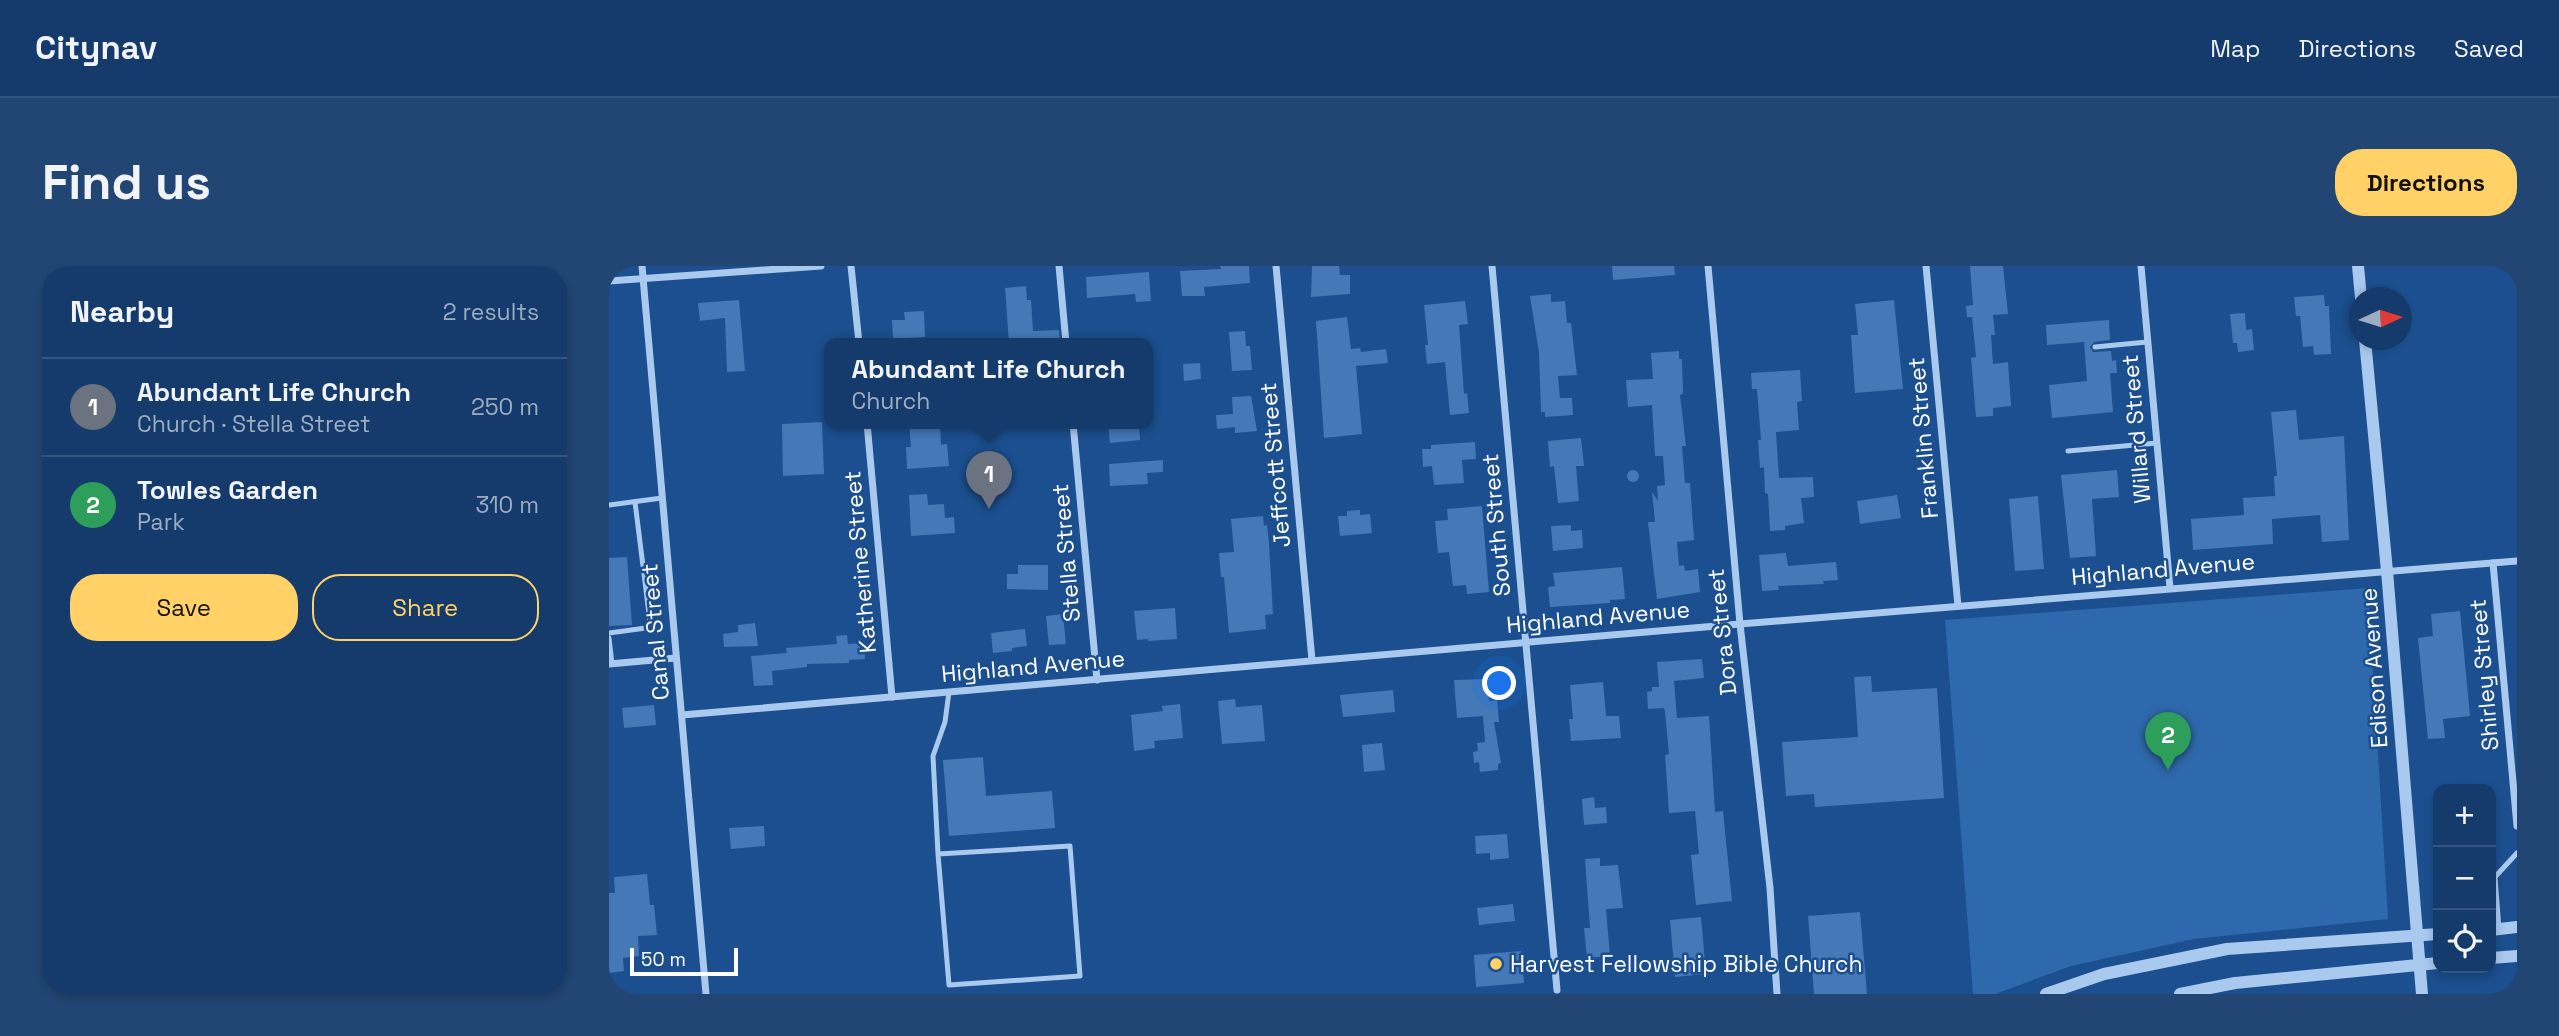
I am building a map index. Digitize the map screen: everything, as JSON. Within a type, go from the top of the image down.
[{"type":"street","name":"Canal Street","points":[[642,266],[706,994]]},
{"type":"street","points":[[609,281],[821,266]]},
{"type":"street","points":[[851,266],[858,338]]},
{"type":"street","points":[[1059,266],[1066,338]]},
{"type":"street","name":"Jeffcott Street","points":[[1276,266],[1312,660]]},
{"type":"street","name":"South Street","points":[[1492,266],[1557,990]]},
{"type":"street","name":"Dora Street","points":[[1708,266],[1740,624],[1770,888],[1777,994]]},
{"type":"street","name":"Franklin Street","points":[[1926,266],[1958,606]]},
{"type":"street","name":"Willard Street","points":[[2141,266],[2170,588]]},
{"type":"street","points":[[2358,266],[2360,287]]},
{"type":"street","name":"Edison Avenue","points":[[2366,350],[2422,994]]},
{"type":"street","name":"Katherine Street","points":[[868,429],[892,697]]},
{"type":"street","name":"Stella Street","points":[[1074,429],[1097,680]]},
{"type":"street","name":"Highland Avenue","points":[[682,715],[1740,624],[2517,561]]},
{"type":"street","name":"Shirley Street","points":[[2493,563],[2517,826]]},
{"type":"street","points":[[611,664],[676,658]]},
{"type":"street","points":[[2496,929],[2517,927]]},
{"type":"street","points":[[2046,994],[2104,974],[2227,949],[2433,934]]},
{"type":"street","points":[[2496,958],[2517,956]]},
{"type":"street","points":[[2180,994],[2235,983],[2433,963]]},
{"type":"lane","points":[[2095,347],[2147,342]]},
{"type":"lane","points":[[2068,451],[2157,443]]},
{"type":"lane","points":[[609,505],[662,498]]},
{"type":"lane","points":[[609,633],[646,628],[650,622],[635,502]]},
{"type":"lane","points":[[609,638],[611,664]]},
{"type":"lane","points":[[938,854],[1069,846],[1080,976],[949,985],[938,854],[933,756],[945,722],[949,692]]},
{"type":"lane","points":[[2496,874],[2517,853]]},
{"type":"shaded area","points":[[2368,588],[2388,919],[2194,939],[2071,966],[1995,994],[1973,994],[1945,620]]},
{"type":"building","points":[[1220,266],[1249,266],[1250,283],[1204,287],[1205,296],[1182,296],[1180,271],[1221,269]]},
{"type":"building","points":[[1312,266],[1339,266],[1340,275],[1350,275],[1350,294],[1311,297]]},
{"type":"building","points":[[1612,266],[1674,266],[1675,275],[1613,280]]},
{"type":"building","points":[[1970,266],[2003,266],[2008,314],[1993,315],[1995,335],[1991,335],[1993,364],[2008,362],[2011,406],[1993,408],[1993,416],[1976,417],[1971,358],[1976,357],[1972,317],[1967,317],[1966,306],[1973,305]]},
{"type":"building","points":[[1149,272],[1151,301],[1136,302],[1135,294],[1087,298],[1086,277]]},
{"type":"building","points":[[1026,286],[1027,300],[1031,300],[1033,331],[1059,330],[1060,338],[1009,338],[1005,288]]},
{"type":"building","points":[[1551,294],[1551,302],[1565,301],[1567,323],[1571,323],[1577,375],[1558,376],[1560,398],[1572,398],[1573,415],[1545,417],[1545,412],[1541,412],[1539,353],[1530,296]]},
{"type":"building","points":[[2324,295],[2325,306],[2329,306],[2331,354],[2314,355],[2313,346],[2303,347],[2300,316],[2296,316],[2294,297]]},
{"type":"building","points":[[739,300],[745,371],[727,372],[725,318],[700,321],[698,303]]},
{"type":"building","points":[[1894,300],[1903,389],[1855,393],[1851,335],[1858,335],[1855,304]]},
{"type":"building","points":[[1465,301],[1468,324],[1459,325],[1464,394],[1467,393],[1469,413],[1450,415],[1445,362],[1427,364],[1424,305]]},
{"type":"building","points":[[924,311],[925,337],[893,338],[892,320],[905,320],[904,312]]},
{"type":"building","points":[[2245,313],[2246,330],[2252,329],[2254,350],[2238,352],[2237,343],[2233,343],[2230,314]]},
{"type":"building","points":[[1347,317],[1351,349],[1360,348],[1361,352],[1386,349],[1388,363],[1356,366],[1362,434],[1324,438],[1316,321]]},
{"type":"building","points":[[2109,320],[2110,340],[2094,342],[2090,347],[2093,352],[2111,351],[2112,361],[2116,360],[2117,373],[2110,373],[2113,412],[2052,418],[2049,385],[2087,381],[2084,342],[2047,345],[2046,325]]},
{"type":"building","points":[[1245,331],[1246,346],[1250,346],[1252,370],[1232,371],[1229,332]]},
{"type":"building","points":[[1679,351],[1679,359],[1682,359],[1683,394],[1680,395],[1686,446],[1682,446],[1685,483],[1690,483],[1694,540],[1677,542],[1679,566],[1684,565],[1685,571],[1698,569],[1700,592],[1657,599],[1648,522],[1655,522],[1652,492],[1658,501],[1657,486],[1665,485],[1663,456],[1655,456],[1652,405],[1628,407],[1626,380],[1653,379],[1651,353]]},
{"type":"building","points":[[1200,363],[1201,379],[1184,381],[1183,364]]},
{"type":"building","points":[[1800,370],[1802,401],[1797,402],[1799,430],[1776,432],[1779,478],[1813,477],[1814,497],[1801,498],[1804,523],[1785,526],[1785,530],[1770,531],[1764,467],[1760,468],[1757,389],[1752,389],[1751,373]]},
{"type":"building","points":[[1251,396],[1257,431],[1235,433],[1235,427],[1217,429],[1216,415],[1233,414],[1232,397]]},
{"type":"building","points":[[2296,410],[2299,440],[2344,436],[2349,540],[2322,542],[2320,515],[2272,519],[2273,544],[2193,550],[2191,519],[2244,515],[2243,498],[2275,496],[2274,476],[2277,476],[2271,412]]},
{"type":"building","points":[[822,422],[824,474],[783,476],[782,424]]},
{"type":"building","points":[[910,429],[940,429],[941,445],[947,444],[949,466],[907,469],[906,447],[911,447]]},
{"type":"building","points":[[1109,429],[1139,429],[1140,440],[1110,443]]},
{"type":"building","points":[[1581,438],[1584,466],[1576,466],[1579,501],[1558,503],[1554,466],[1550,467],[1548,441]]},
{"type":"building","points":[[1475,442],[1476,459],[1462,460],[1464,483],[1434,485],[1432,466],[1423,467],[1422,449],[1431,449],[1431,445]]},
{"type":"building","points":[[1163,460],[1163,472],[1147,473],[1148,484],[1110,486],[1109,464]]},
{"type":"building","points":[[2117,470],[2119,497],[2092,499],[2096,556],[2070,558],[2061,475]]},
{"type":"building","points":[[1628,471],[1638,471],[1638,481],[1628,481]]},
{"type":"building","points":[[927,494],[928,505],[944,504],[945,518],[954,517],[955,533],[911,536],[909,495]]},
{"type":"building","points":[[1897,495],[1901,518],[1860,524],[1857,501]]},
{"type":"building","points":[[2038,496],[2044,569],[2015,571],[2009,499]]},
{"type":"building","points":[[1482,506],[1489,592],[1467,594],[1466,585],[1453,586],[1449,552],[1438,553],[1435,521],[1448,520],[1447,509]]},
{"type":"building","points":[[1360,510],[1360,515],[1370,514],[1372,533],[1340,536],[1338,516],[1347,516],[1347,511]]},
{"type":"building","points":[[1263,516],[1269,543],[1273,614],[1265,615],[1266,629],[1229,633],[1219,553],[1234,552],[1231,519]]},
{"type":"building","points":[[1571,525],[1571,531],[1582,530],[1583,548],[1553,551],[1551,526]]},
{"type":"building","points":[[1786,553],[1788,566],[1836,562],[1838,580],[1823,581],[1824,584],[1778,586],[1779,590],[1762,591],[1759,555]]},
{"type":"building","points":[[627,557],[632,625],[609,626],[609,558]]},
{"type":"building","points":[[1018,565],[1048,565],[1048,590],[1007,589],[1007,574],[1018,574]]},
{"type":"building","points":[[1622,567],[1625,599],[1610,600],[1610,603],[1550,607],[1548,587],[1555,586],[1553,573]]},
{"type":"building","points":[[1175,608],[1177,639],[1137,640],[1134,611]]},
{"type":"building","points":[[2460,611],[2470,716],[2443,719],[2445,738],[2428,739],[2418,638],[2433,636],[2431,614]]},
{"type":"building","points":[[1063,614],[1066,644],[1049,645],[1046,616]]},
{"type":"building","points":[[755,623],[758,646],[724,647],[723,634],[738,632],[738,625]]},
{"type":"building","points":[[1025,629],[1027,646],[993,653],[991,633]]},
{"type":"building","points":[[847,635],[848,644],[864,643],[865,659],[849,660],[849,663],[807,664],[807,667],[772,671],[773,685],[754,686],[751,656],[787,653],[786,648],[837,644],[836,636]]},
{"type":"building","points":[[1702,659],[1704,678],[1674,681],[1677,718],[1709,716],[1715,812],[1723,811],[1732,901],[1696,905],[1691,855],[1699,854],[1695,811],[1669,813],[1665,755],[1669,754],[1665,712],[1664,708],[1648,709],[1647,692],[1652,691],[1652,687],[1659,687],[1657,662]]},
{"type":"building","points":[[1871,676],[1872,692],[1937,688],[1944,798],[1815,807],[1814,794],[1786,796],[1782,742],[1858,737],[1854,677]]},
{"type":"building","points":[[1488,679],[1489,701],[1497,700],[1499,722],[1494,722],[1501,763],[1498,764],[1498,770],[1480,772],[1479,762],[1474,763],[1473,752],[1478,751],[1477,743],[1485,742],[1483,716],[1457,718],[1454,680]]},
{"type":"building","points":[[1603,682],[1606,716],[1619,716],[1621,738],[1571,741],[1569,719],[1573,719],[1570,685]]},
{"type":"building","points":[[1393,690],[1395,712],[1343,717],[1340,695]]},
{"type":"building","points":[[1235,699],[1236,707],[1262,705],[1265,741],[1222,744],[1218,701]]},
{"type":"building","points":[[1180,704],[1183,738],[1154,741],[1155,748],[1134,751],[1131,715],[1163,711],[1162,706]]},
{"type":"building","points":[[654,705],[656,725],[624,728],[622,708]]},
{"type":"building","points":[[1382,743],[1385,770],[1364,772],[1362,745]]},
{"type":"building","points":[[983,757],[986,796],[1052,791],[1055,828],[949,836],[943,760]]},
{"type":"building","points":[[1594,797],[1595,808],[1606,807],[1607,823],[1584,825],[1582,799]]},
{"type":"building","points":[[764,826],[765,846],[731,849],[729,828]]},
{"type":"building","points":[[1507,834],[1509,858],[1490,860],[1490,853],[1476,854],[1475,836]]},
{"type":"building","points":[[1600,858],[1600,866],[1618,865],[1623,908],[1606,909],[1610,956],[1587,958],[1584,928],[1590,928],[1585,859]]},
{"type":"building","points":[[647,874],[657,935],[638,936],[639,956],[623,958],[624,971],[609,973],[609,893],[615,893],[614,877]]},
{"type":"building","points":[[1513,904],[1515,921],[1479,925],[1477,908]]},
{"type":"building","points":[[1860,912],[1867,994],[1814,994],[1808,916]]},
{"type":"building","points":[[1701,917],[1706,974],[1675,977],[1670,920]]},
{"type":"building","points":[[1521,951],[1524,983],[1476,987],[1474,955]]},
{"type":"place","name":"Abundant Life Church","points":[[989,509]]},
{"type":"place","name":"Towles Garden","points":[[2168,770]]},
{"type":"place","name":"Harvest Fellowship Bible Church","points":[[1496,964]]}]
